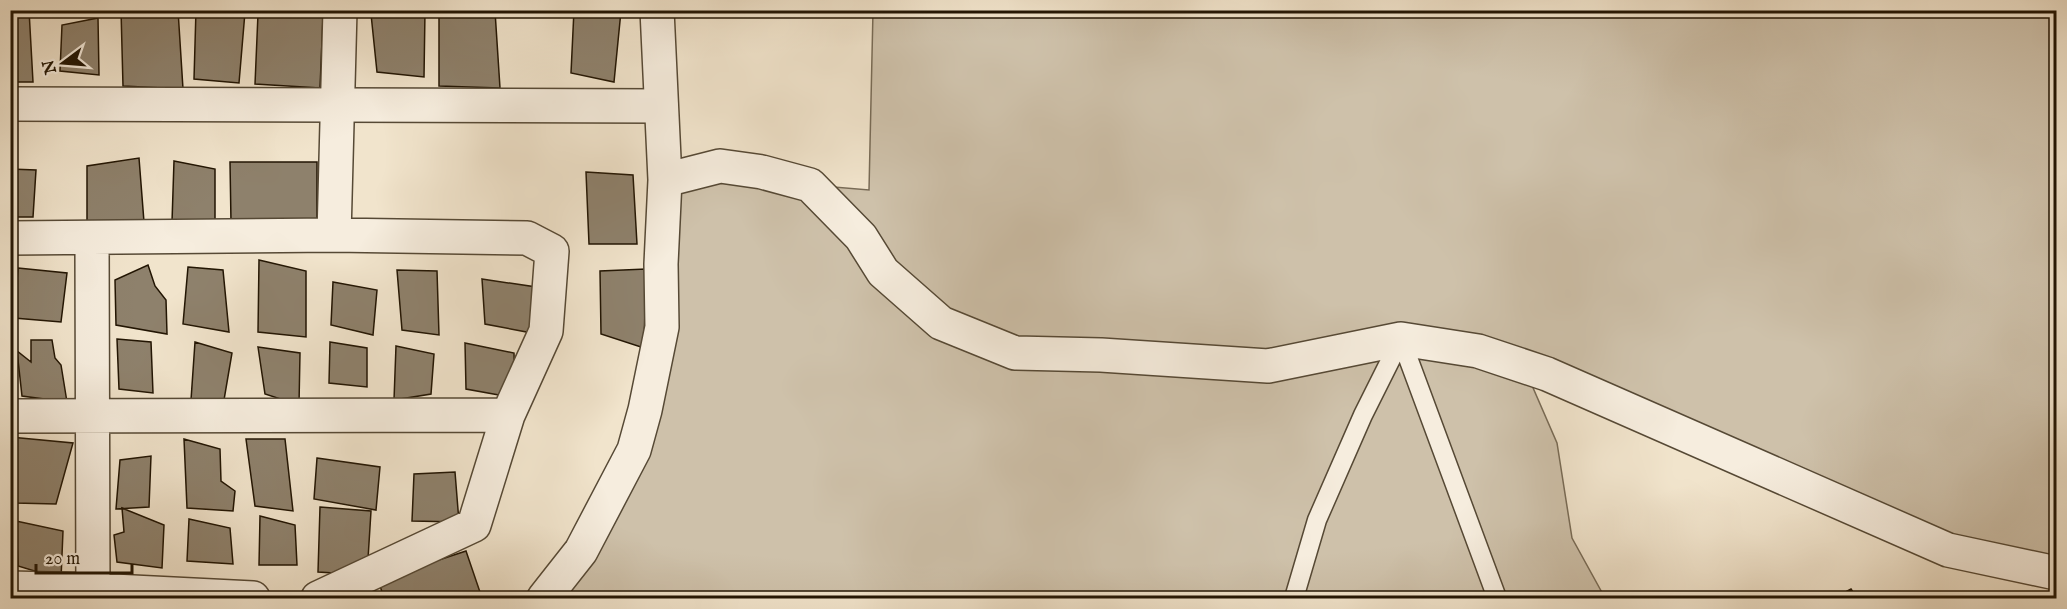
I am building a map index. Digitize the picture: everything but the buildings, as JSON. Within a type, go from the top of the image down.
[{"type":"street","points":[[334,235],[340,10]]},
{"type":"street","points":[[544,598],[581,551],[634,450],[645,410],[662,327],[661,264],[665,180],[657,10]]},
{"type":"street","points":[[10,104],[661,106]]},
{"type":"street","points":[[665,180],[720,166],[762,172],[810,185],[861,237],[883,272],[941,323],[1015,353],[1101,355],[1268,366],[1401,339],[1478,351],[1547,374],[1948,550],[2056,573]]},
{"type":"street","points":[[10,238],[334,235],[527,237],[552,250],[546,331],[508,415],[474,525],[318,598]]},
{"type":"street","points":[[92,239],[93,594]]},
{"type":"street","points":[[10,416],[508,415]]},
{"type":"street","points":[[10,588],[93,594],[253,598]]},
{"type":"lane","points":[[1294,598],[1317,520],[1363,415],[1401,339]]},
{"type":"lane","points":[[1401,339],[1497,598]]},
{"type":"shaded area","points":[[873,11],[2056,11],[2056,573],[1948,550],[1524,367],[1557,443],[1572,538],[1605,598],[544,598],[634,450],[665,180],[810,185],[869,190]]}]
